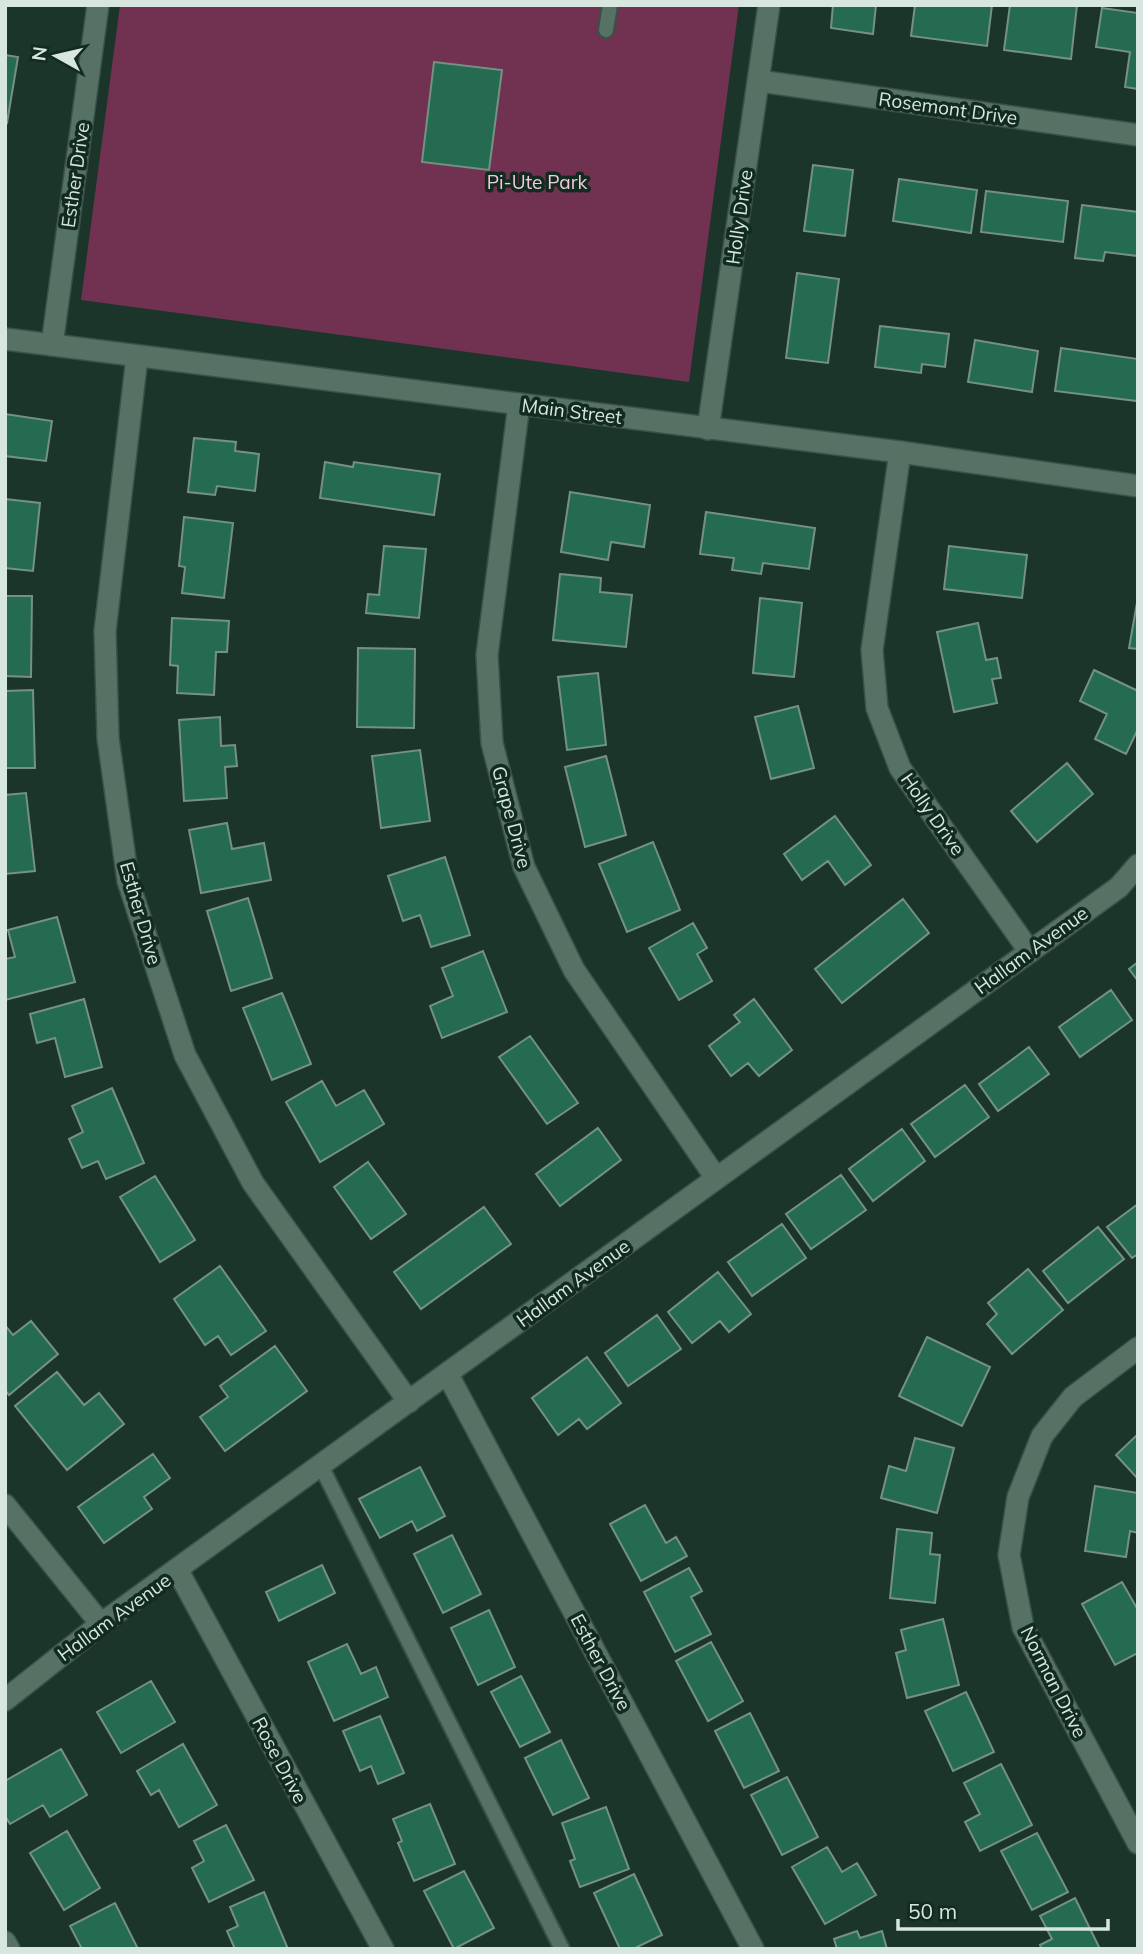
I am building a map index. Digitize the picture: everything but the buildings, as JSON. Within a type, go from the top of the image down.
[{"type":"street","name":"Esther Drive","points":[[52,345],[98,5]]},
{"type":"street","name":"Holly Drive","points":[[708,429],[769,5]]},
{"type":"street","name":"Rosemont Drive","points":[[759,81],[1138,135]]},
{"type":"street","name":"Main Street","points":[[5,339],[900,452],[1138,486]]},
{"type":"street","name":"Esther Drive","points":[[137,357],[105,631],[108,738],[128,881],[185,1055],[253,1183],[409,1402]]},
{"type":"street","name":"Grape Drive","points":[[519,404],[487,655],[495,756],[524,867],[574,970],[716,1178]]},
{"type":"street","name":"Holly Drive","points":[[900,452],[872,650],[877,708],[900,768],[1030,952]]},
{"type":"street","name":"Hallam Avenue","points":[[5,1700],[101,1623],[178,1571],[1119,887],[1138,865]]},
{"type":"street","name":"Norman Drive","points":[[1138,1348],[1073,1397],[1042,1436],[1018,1497],[1009,1555],[1023,1627],[1138,1843]]},
{"type":"street","name":"Esther Drive","points":[[448,1375],[753,1949]]},
{"type":"street","points":[[5,1505],[101,1623]]},
{"type":"street","name":"Rose Drive","points":[[178,1571],[383,1949]]},
{"type":"street","points":[[5,1942],[9,1949]]},
{"type":"lane","points":[[606,30],[610,5]]},
{"type":"lane","points":[[321,1466],[562,1949]]},
{"type":"green space","name":"Pi-Ute Park","points":[[120,5],[739,5],[689,382],[81,300]]}]
